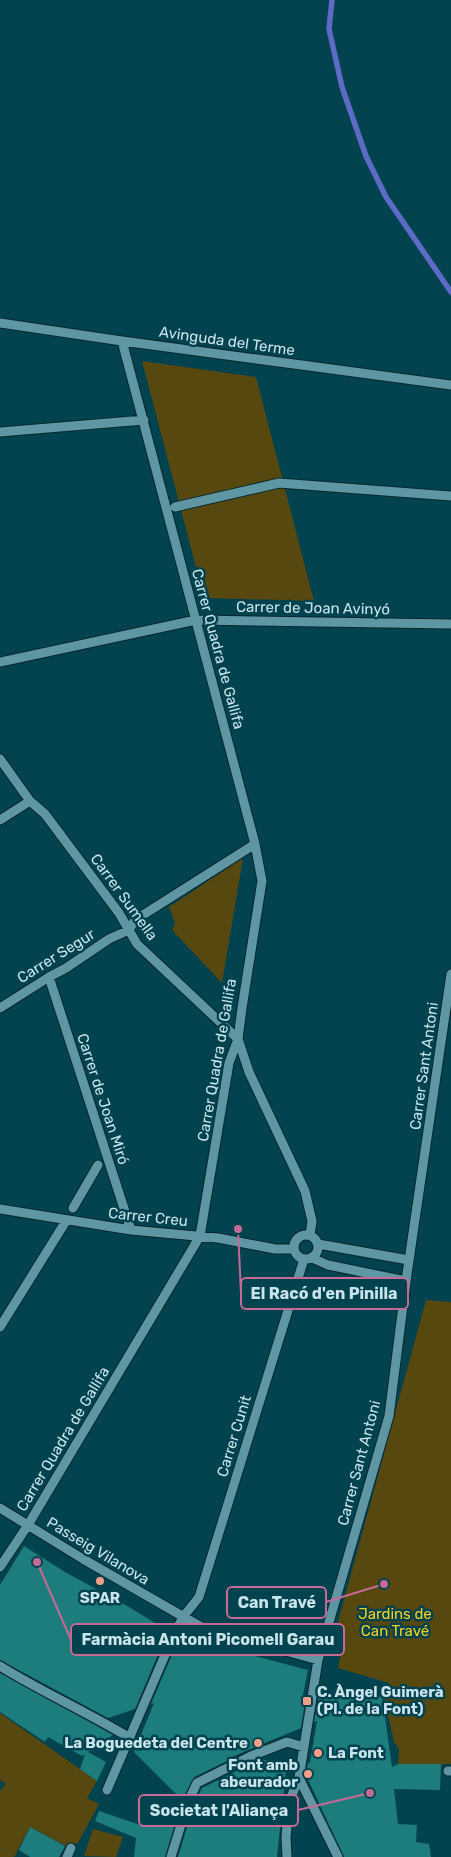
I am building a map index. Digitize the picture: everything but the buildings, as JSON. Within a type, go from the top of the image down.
[{"type":"street","name":"Avinguda del Terme","points":[[0,323],[451,385]]},
{"type":"street","name":"Carrer Quadra de Gallifa","points":[[0,1567],[28,1525],[200,1236],[229,1063],[238,1039],[262,881],[255,844],[122,341]]},
{"type":"street","points":[[0,432],[144,420]]},
{"type":"street","points":[[175,507],[279,483],[451,496]]},
{"type":"street","name":"Carrer de Joan Avinyó","points":[[0,662],[196,620],[451,624]]},
{"type":"street","name":"Carrer Sumella","points":[[0,759],[30,801],[45,814],[119,913],[137,944],[238,1039],[249,1072],[305,1191],[312,1221],[310,1235]]},
{"type":"street","points":[[0,820],[30,801]]},
{"type":"street","name":"Carrer Segur","points":[[0,1008],[66,968],[109,939],[129,930],[135,920],[255,844]]},
{"type":"street","name":"Carrer Sant Antoni","points":[[287,1857],[286,1837],[289,1802],[299,1778],[318,1660],[389,1416],[406,1281],[451,974]]},
{"type":"street","name":"Carrer de Joan Miró","points":[[49,977],[131,1230]]},
{"type":"street","points":[[73,1208],[98,1165]]},
{"type":"street","name":"Carrer Creu","points":[[0,1209],[131,1230],[200,1236],[275,1248],[294,1249]]},
{"type":"street","points":[[0,1327],[66,1221]]},
{"type":"street","points":[[308,1258],[318,1251],[318,1244],[316,1238],[304,1235],[295,1242],[294,1249],[296,1254],[328,1265],[406,1281]]},
{"type":"street","points":[[318,1244],[409,1260]]},
{"type":"street","name":"Carrer Cunit","points":[[107,1790],[183,1617],[199,1598],[308,1258]]},
{"type":"street","name":"Passeig Vilanova","points":[[0,1508],[83,1559],[203,1628],[318,1660]]},
{"type":"street","points":[[0,1666],[90,1714],[130,1738]]},
{"type":"street","points":[[171,1857],[196,1783],[287,1742],[304,1747]]},
{"type":"street","points":[[299,1778],[338,1857]]},
{"type":"street","points":[[67,1857],[71,1848]]},
{"type":"green space","points":[[142,361],[256,377],[314,601],[204,598]]},
{"type":"green space","points":[[243,858],[222,983],[172,930],[175,923],[169,907]]},
{"type":"green space","name":"Jardins de Can Travé","points":[[426,1300],[451,1302],[451,1764],[398,1764],[399,1749],[394,1742],[384,1697],[389,1683],[338,1668],[341,1652],[332,1644]]},
{"type":"green space","points":[[0,1713],[97,1781],[87,1798],[99,1804],[78,1843],[66,1846],[30,1827],[14,1857],[0,1857],[0,1791],[6,1784],[0,1780]]},
{"type":"green space","points":[[93,1829],[123,1837],[116,1857],[84,1856]]},
{"type":"waterway","points":[[332,0],[329,29],[342,87],[366,156],[386,197],[451,292]]},
{"type":"place","name":"El Racó d'en Pinilla","points":[[238,1229]]},
{"type":"place","name":"Farmàcia Antoni Picomell Garau","points":[[37,1562]]},
{"type":"place","name":"SPAR","points":[[100,1581]]},
{"type":"place","name":"Can Travé","points":[[384,1584]]},
{"type":"place","name":"C. Àngel Guimerà (Pl. de la Font)","points":[[307,1701]]},
{"type":"place","name":"La Boguedeta del Centre","points":[[258,1743]]},
{"type":"place","name":"La Font","points":[[318,1753]]},
{"type":"place","name":"Font amb abeurador","points":[[308,1774]]},
{"type":"place","name":"Societat l'Aliança","points":[[370,1793]]}]
